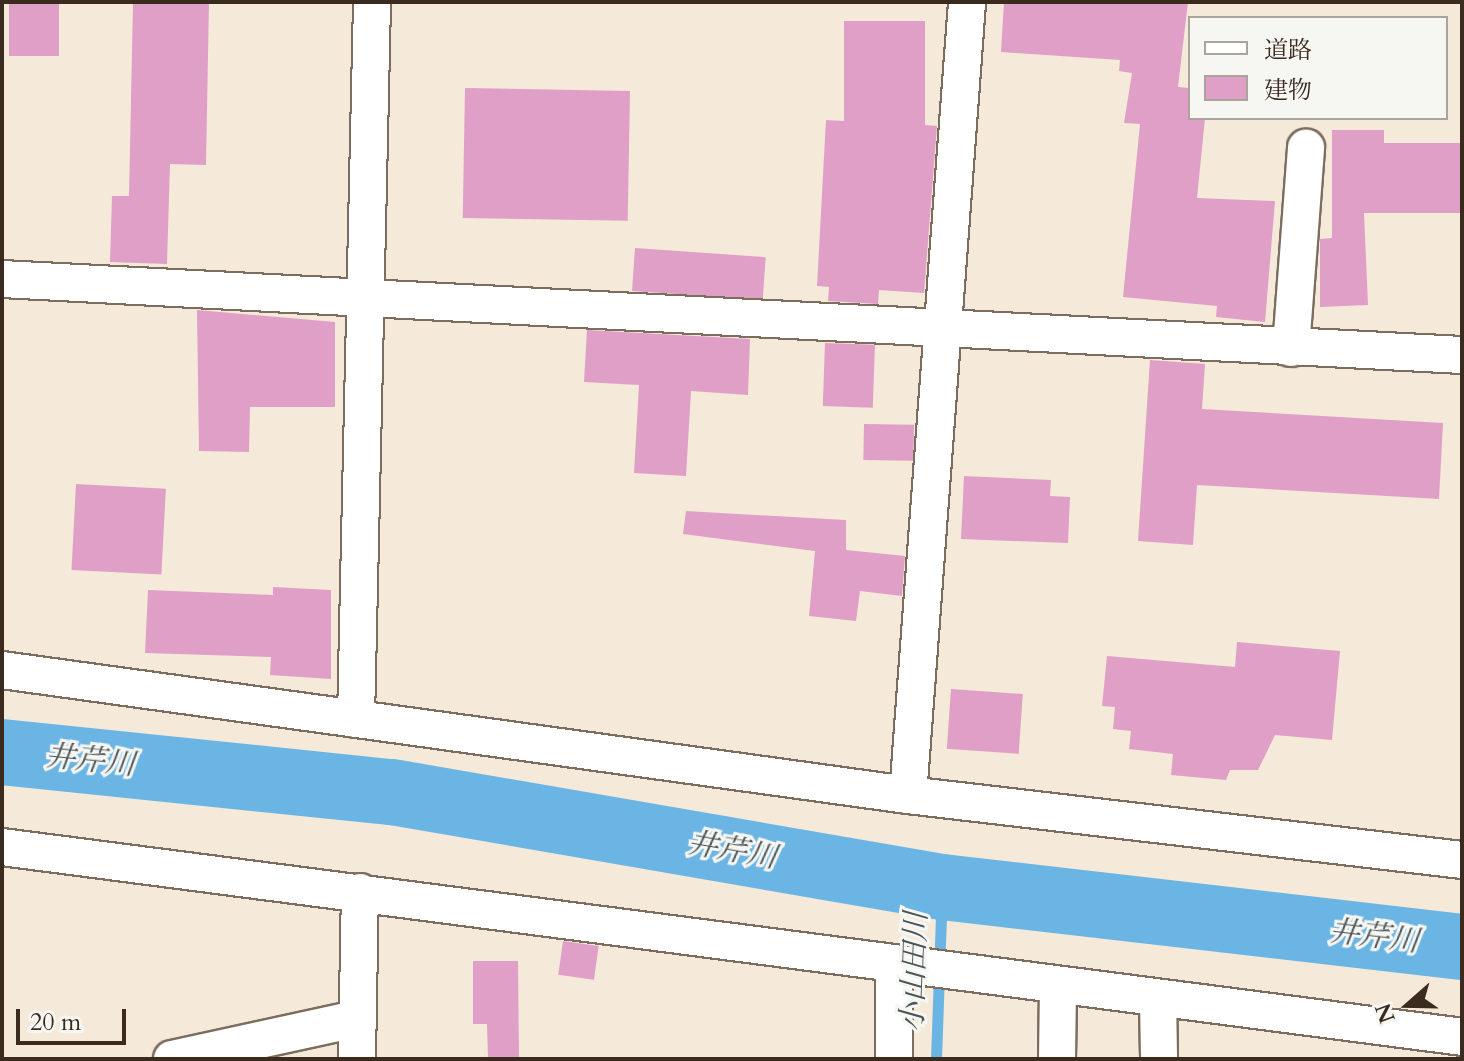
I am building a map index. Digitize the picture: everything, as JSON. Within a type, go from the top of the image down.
[{"type":"street","points":[[356,719],[372,2]]},
{"type":"street","points":[[908,795],[946,325],[967,2]]},
{"type":"street","points":[[1291,348],[1306,148]]},
{"type":"street","points":[[2,279],[946,325],[1291,348],[1462,355]]},
{"type":"street","points":[[2,670],[908,795],[1462,860]]},
{"type":"street","points":[[2,847],[360,892],[894,968],[1158,999],[1454,1044]]},
{"type":"street","points":[[357,1059],[355,1019],[360,892]]},
{"type":"street","points":[[894,968],[894,1059]]},
{"type":"street","points":[[1057,1059],[1058,988]]},
{"type":"street","points":[[1158,999],[1159,1059]]},
{"type":"street","points":[[172,1059],[355,1019]]},
{"type":"building","points":[[9,2],[59,2],[59,56],[9,56]]},
{"type":"building","points":[[133,2],[209,2],[206,165],[170,164],[167,264],[110,262],[112,196],[129,196]]},
{"type":"building","points":[[1004,2],[1188,2],[1178,87],[1188,88],[1188,120],[1205,120],[1197,198],[1275,201],[1265,322],[1216,317],[1217,306],[1123,297],[1140,124],[1124,123],[1132,73],[1119,71],[1120,60],[1001,52]]},
{"type":"building","points":[[844,21],[925,21],[925,125],[937,126],[924,293],[879,290],[878,304],[828,301],[829,287],[817,286],[826,120],[844,121]]},
{"type":"building","points":[[465,88],[630,91],[628,221],[463,218]]},
{"type":"building","points":[[1332,130],[1384,130],[1384,143],[1462,143],[1462,213],[1364,213],[1368,305],[1320,307],[1320,239],[1332,238]]},
{"type":"building","points":[[635,248],[766,257],[763,300],[632,291]]},
{"type":"building","points":[[197,310],[335,322],[335,407],[250,407],[249,452],[199,451]]},
{"type":"building","points":[[587,330],[750,339],[748,395],[691,391],[686,476],[634,473],[639,385],[584,382]]},
{"type":"building","points":[[825,343],[875,345],[873,408],[823,406]]},
{"type":"building","points":[[1150,360],[1205,364],[1202,409],[1443,423],[1439,499],[1197,485],[1193,545],[1138,541]]},
{"type":"building","points":[[864,424],[914,425],[913,461],[863,460]]},
{"type":"building","points":[[964,476],[1051,480],[1050,496],[1070,497],[1068,543],[961,539]]},
{"type":"building","points":[[76,484],[166,489],[161,575],[71,570]]},
{"type":"building","points":[[686,511],[846,520],[846,550],[905,556],[902,596],[860,591],[856,621],[809,616],[815,551],[683,534]]},
{"type":"building","points":[[273,587],[331,590],[331,679],[270,675],[271,657],[145,653],[148,590],[273,595]]},
{"type":"building","points":[[1237,642],[1340,651],[1332,740],[1275,735],[1258,770],[1230,770],[1226,780],[1171,775],[1173,754],[1129,749],[1131,731],[1113,729],[1115,707],[1102,706],[1107,656],[1235,667]]},
{"type":"building","points":[[951,689],[1023,694],[1019,754],[947,749]]},
{"type":"building","points":[[563,941],[599,946],[594,980],[558,975]]},
{"type":"building","points":[[473,961],[518,961],[519,1059],[488,1059],[487,1024],[473,1024]]},
{"type":"waterway","name":"井芹川","points":[[2,752],[392,792],[942,887],[1462,947]]},
{"type":"waterway","name":"小山田川","points":[[936,1059],[942,887]]}]
